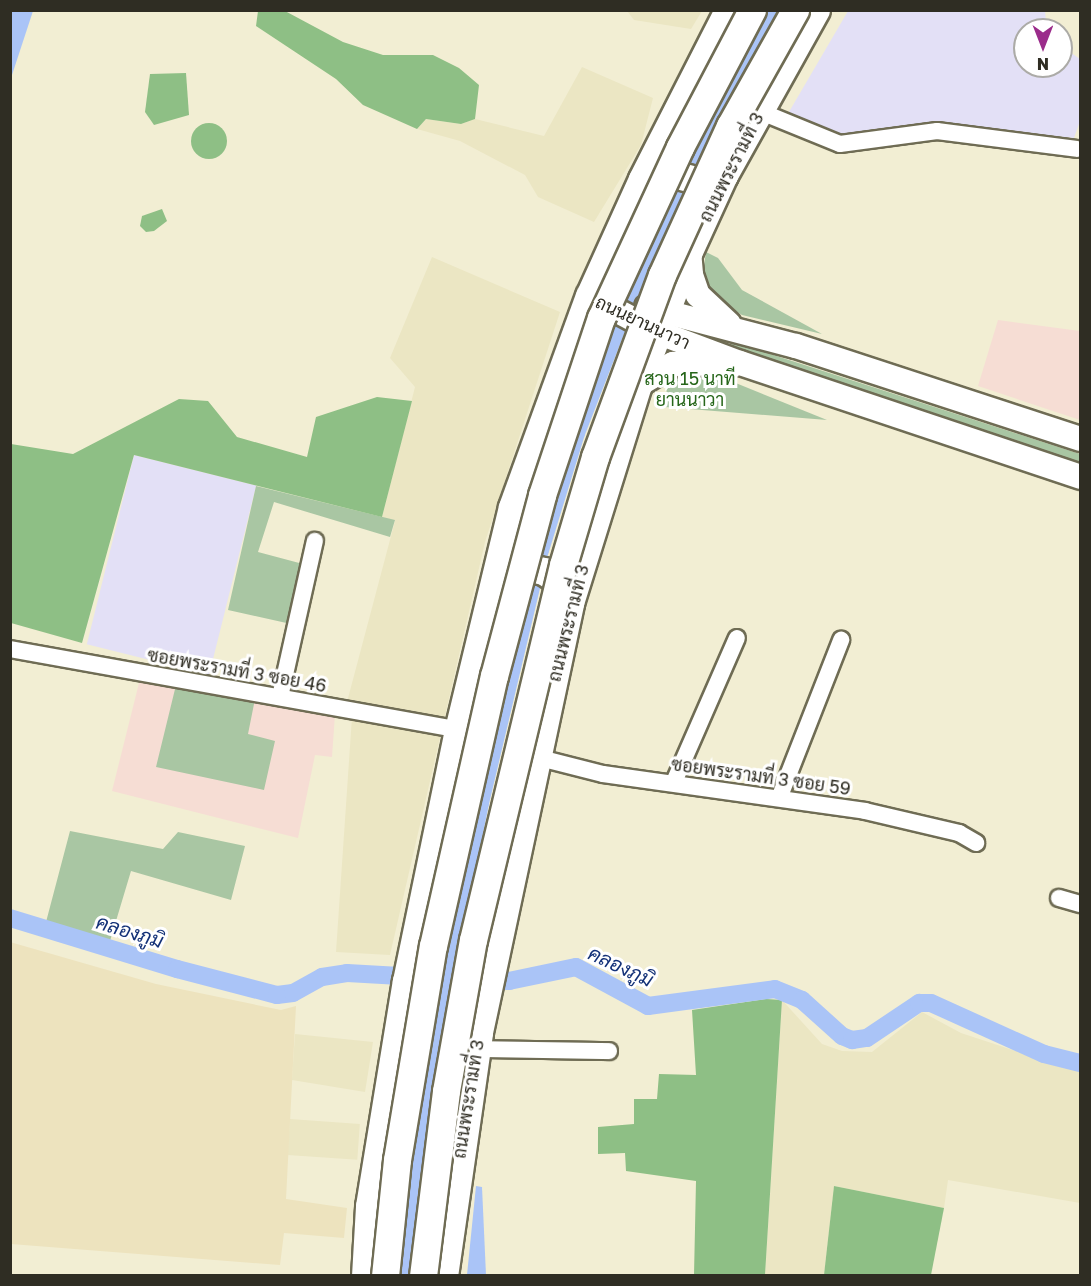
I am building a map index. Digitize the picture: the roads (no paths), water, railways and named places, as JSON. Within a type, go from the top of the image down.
[{"type":"main road","points":[[365,1275],[369,1206],[411,951],[493,576],[553,388],[604,301],[659,144],[728,10]]},
{"type":"main road","points":[[385,1275],[397,1160],[433,946],[496,665],[542,495],[601,318],[680,147],[752,10]]},
{"type":"main road","name":"ถนนพระรามที่ 3","points":[[423,1275],[446,1091],[473,940],[563,565],[596,457],[662,275],[730,126],[795,10]]},
{"type":"main road","name":"ถนนพระรามที่ 3","points":[[444,1275],[477,1049],[536,757],[570,603],[638,385],[651,317],[689,251],[724,175],[816,10]]},
{"type":"main road","points":[[659,144],[667,166],[683,178],[704,182],[724,175]]},
{"type":"main road","points":[[689,251],[691,275],[698,295],[737,330]]},
{"type":"main road","name":"ถนนยานนาวา","points":[[604,301],[651,317],[740,363],[1080,477]]},
{"type":"main road","name":"ถนนยานนาวา","points":[[651,317],[737,330],[1080,439]]},
{"type":"main road","points":[[638,385],[673,364],[740,363]]},
{"type":"main road","points":[[493,576],[535,569],[559,582],[570,603]]},
{"type":"street","points":[[759,111],[840,144],[936,131],[1077,149]]},
{"type":"street","points":[[280,697],[315,542]]},
{"type":"street","points":[[675,782],[737,638]]},
{"type":"street","points":[[780,796],[841,640]]},
{"type":"street","name":"ซอยพระรามที่ 3 ซอย 46","points":[[10,649],[458,730]]},
{"type":"street","name":"ซอยพระรามที่ 3 ซอย 59","points":[[536,757],[603,774],[780,796],[898,818],[959,833],[976,843]]},
{"type":"street","points":[[1059,898],[1080,904]]},
{"type":"street","points":[[477,1049],[609,1051]]},
{"type":"water","points":[[10,11],[33,11],[11,78]]},
{"type":"water","points":[[476,1186],[482,1187],[486,1275],[467,1275]]},
{"type":"waterway","points":[[402,1276],[409,1192],[445,978],[480,803],[540,550],[576,433],[635,281],[687,164],[769,10]]},
{"type":"waterway","name":"คลองภูมิ","points":[[10,918],[177,969],[277,995],[293,993],[322,977],[347,973],[418,977]]},
{"type":"waterway","name":"คลองภูมิ","points":[[479,980],[509,981],[576,967],[648,1006],[775,989],[802,1000],[842,1036],[852,1040],[867,1038],[919,1003],[931,1003],[1044,1054],[1080,1063]]},
{"type":"park label","name":"สวน 15 นาที ยานนาวา","points":[[690,389]]}]
